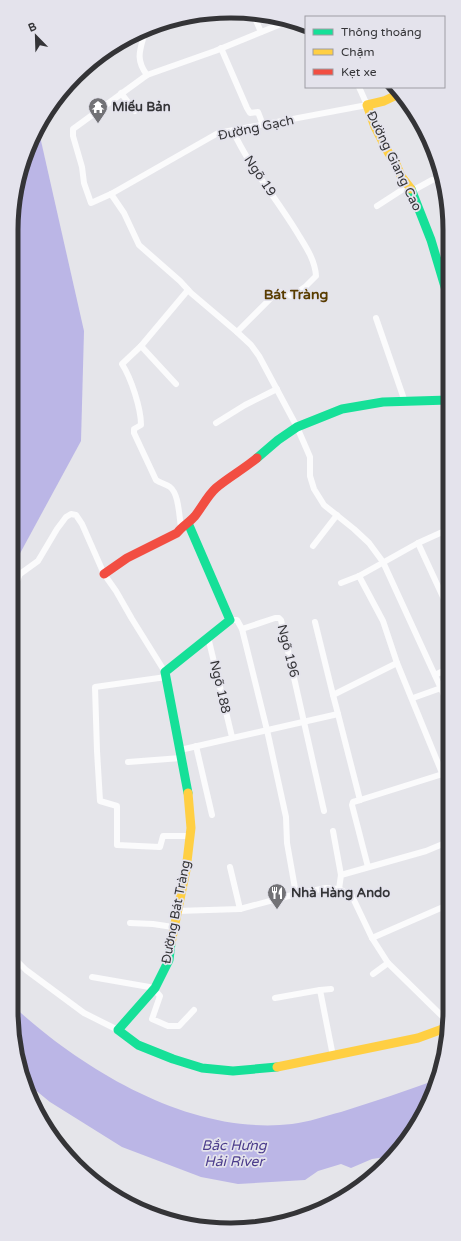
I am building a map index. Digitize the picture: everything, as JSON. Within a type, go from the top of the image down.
[{"type":"street","points":[[256,20],[261,32]]},
{"type":"street","points":[[135,111],[121,93],[147,75],[281,24]]},
{"type":"street","points":[[144,37],[139,56],[142,68],[147,75]]},
{"type":"street","points":[[221,48],[247,108],[250,113],[258,112],[263,125]]},
{"type":"street","points":[[359,88],[367,105]]},
{"type":"street","name":"Đường Gạch","points":[[121,93],[73,129],[73,136],[82,166],[84,183],[91,202],[111,194],[218,133],[367,105]]},
{"type":"street","name":"Đường Giang Cao","points":[[395,96],[384,101],[367,105],[375,127],[410,189],[443,275]]},
{"type":"street","name":"Ngõ 19","points":[[233,131],[240,147],[290,221],[315,266],[316,276],[305,287],[292,296],[278,290],[237,332]]},
{"type":"street","points":[[377,206],[410,189],[432,180]]},
{"type":"street","points":[[111,194],[124,213],[139,245],[237,332],[251,345],[259,356],[297,427],[310,458],[310,476],[314,489],[324,504],[354,528],[369,543],[383,562],[443,692]]},
{"type":"street","points":[[188,290],[141,346],[122,364],[133,386],[141,417],[141,424],[134,429],[133,432],[156,480],[169,487],[173,492],[185,525],[230,620]]},
{"type":"street","points":[[376,318],[405,402]]},
{"type":"street","points":[[141,346],[176,384]]},
{"type":"street","points":[[216,422],[277,389]]},
{"type":"street","points":[[104,574],[127,558],[178,533],[215,489],[244,469],[278,440],[297,427],[342,409],[383,402],[443,400]]},
{"type":"street","points":[[18,578],[20,574],[38,561],[66,517],[71,514],[76,515],[82,524],[104,574],[116,591],[165,675]]},
{"type":"street","points":[[313,546],[337,515]]},
{"type":"street","points":[[341,583],[359,576],[443,531]]},
{"type":"street","points":[[418,543],[443,597]]},
{"type":"street","points":[[359,576],[383,621],[397,663],[413,698],[442,774],[353,802],[352,806],[368,867]]},
{"type":"street","name":"Ngõ 196","points":[[242,629],[275,618],[279,618],[281,620],[305,722]]},
{"type":"street","points":[[190,836],[163,836],[160,847],[117,845],[117,806],[100,801],[95,687],[165,675],[208,637],[230,620],[237,620],[242,629],[267,730],[286,817],[287,843],[296,894]]},
{"type":"street","points":[[316,622],[360,800]]},
{"type":"street","name":"Ngõ 188","points":[[208,637],[232,737]]},
{"type":"street","points":[[334,695],[397,663]]},
{"type":"street","points":[[435,675],[443,671]]},
{"type":"street","name":"Đường Bát Tràng","points":[[118,1030],[155,989],[169,960],[173,927],[186,870],[191,828],[188,791],[165,675]]},
{"type":"street","points":[[413,698],[441,688]]},
{"type":"street","points":[[128,762],[181,754],[196,746],[338,714]]},
{"type":"street","points":[[305,722],[324,811]]},
{"type":"street","points":[[196,746],[212,815]]},
{"type":"street","points":[[333,831],[341,875],[339,889]]},
{"type":"street","points":[[341,875],[426,851],[443,844]]},
{"type":"street","points":[[230,867],[240,909]]},
{"type":"street","points":[[177,911],[240,909],[296,894],[326,888],[339,889],[352,896],[372,938],[388,962],[443,1017]]},
{"type":"street","points":[[372,938],[443,907]]},
{"type":"street","points":[[130,923],[173,927]]},
{"type":"street","points":[[18,962],[26,970],[84,1013],[118,1030],[138,1045],[173,1059],[202,1068],[233,1071],[281,1067],[418,1038],[442,1029]]},
{"type":"street","points":[[373,974],[388,962]]},
{"type":"street","points":[[92,977],[155,989],[160,996],[152,1019],[168,1026],[179,1026],[194,1010]]},
{"type":"street","points":[[275,998],[331,989]]},
{"type":"street","points":[[320,990],[333,1056]]},
{"type":"water","points":[[40,137],[84,331],[81,441],[18,557],[18,217],[25,176],[34,149]]},
{"type":"water","name":"Bắc Hưng Hải River","points":[[18,1010],[39,1029],[104,1074],[140,1093],[177,1109],[215,1120],[254,1125],[298,1123],[341,1112],[431,1082],[415,1117],[384,1157],[372,1159],[351,1168],[341,1164],[318,1171],[305,1180],[238,1184],[201,1177],[122,1147],[50,1102],[32,1088],[29,1079],[22,1052],[18,1024]]},
{"type":"traffic: fast","points":[[411,189],[431,240],[443,280]]},
{"type":"traffic: fast","points":[[257,458],[278,440],[297,427],[342,409],[383,402],[443,400]]},
{"type":"traffic: fast","points":[[188,523],[230,620],[165,672],[188,793]]},
{"type":"traffic: fast","points":[[171,943],[169,960],[155,988],[118,1030],[138,1045],[173,1059],[202,1068],[233,1071],[277,1067]]},
{"type":"traffic: slow","points":[[395,96],[384,101],[367,105],[375,127],[388,152],[396,164],[401,176],[411,189]]},
{"type":"traffic: slow","points":[[171,943],[186,870],[191,828],[188,793]]},
{"type":"traffic: slow","points":[[277,1067],[418,1038],[442,1029]]},
{"type":"traffic: jam","points":[[104,574],[127,558],[177,533],[195,516],[216,488],[257,458]]},
{"type":"place","name":"Miếu Bản","points":[[98,124]]},
{"type":"place","name":"Nhà Hàng Ando","points":[[277,910]]},
{"type":"district","name":"Bát Tràng","points":[[296,294]]}]
